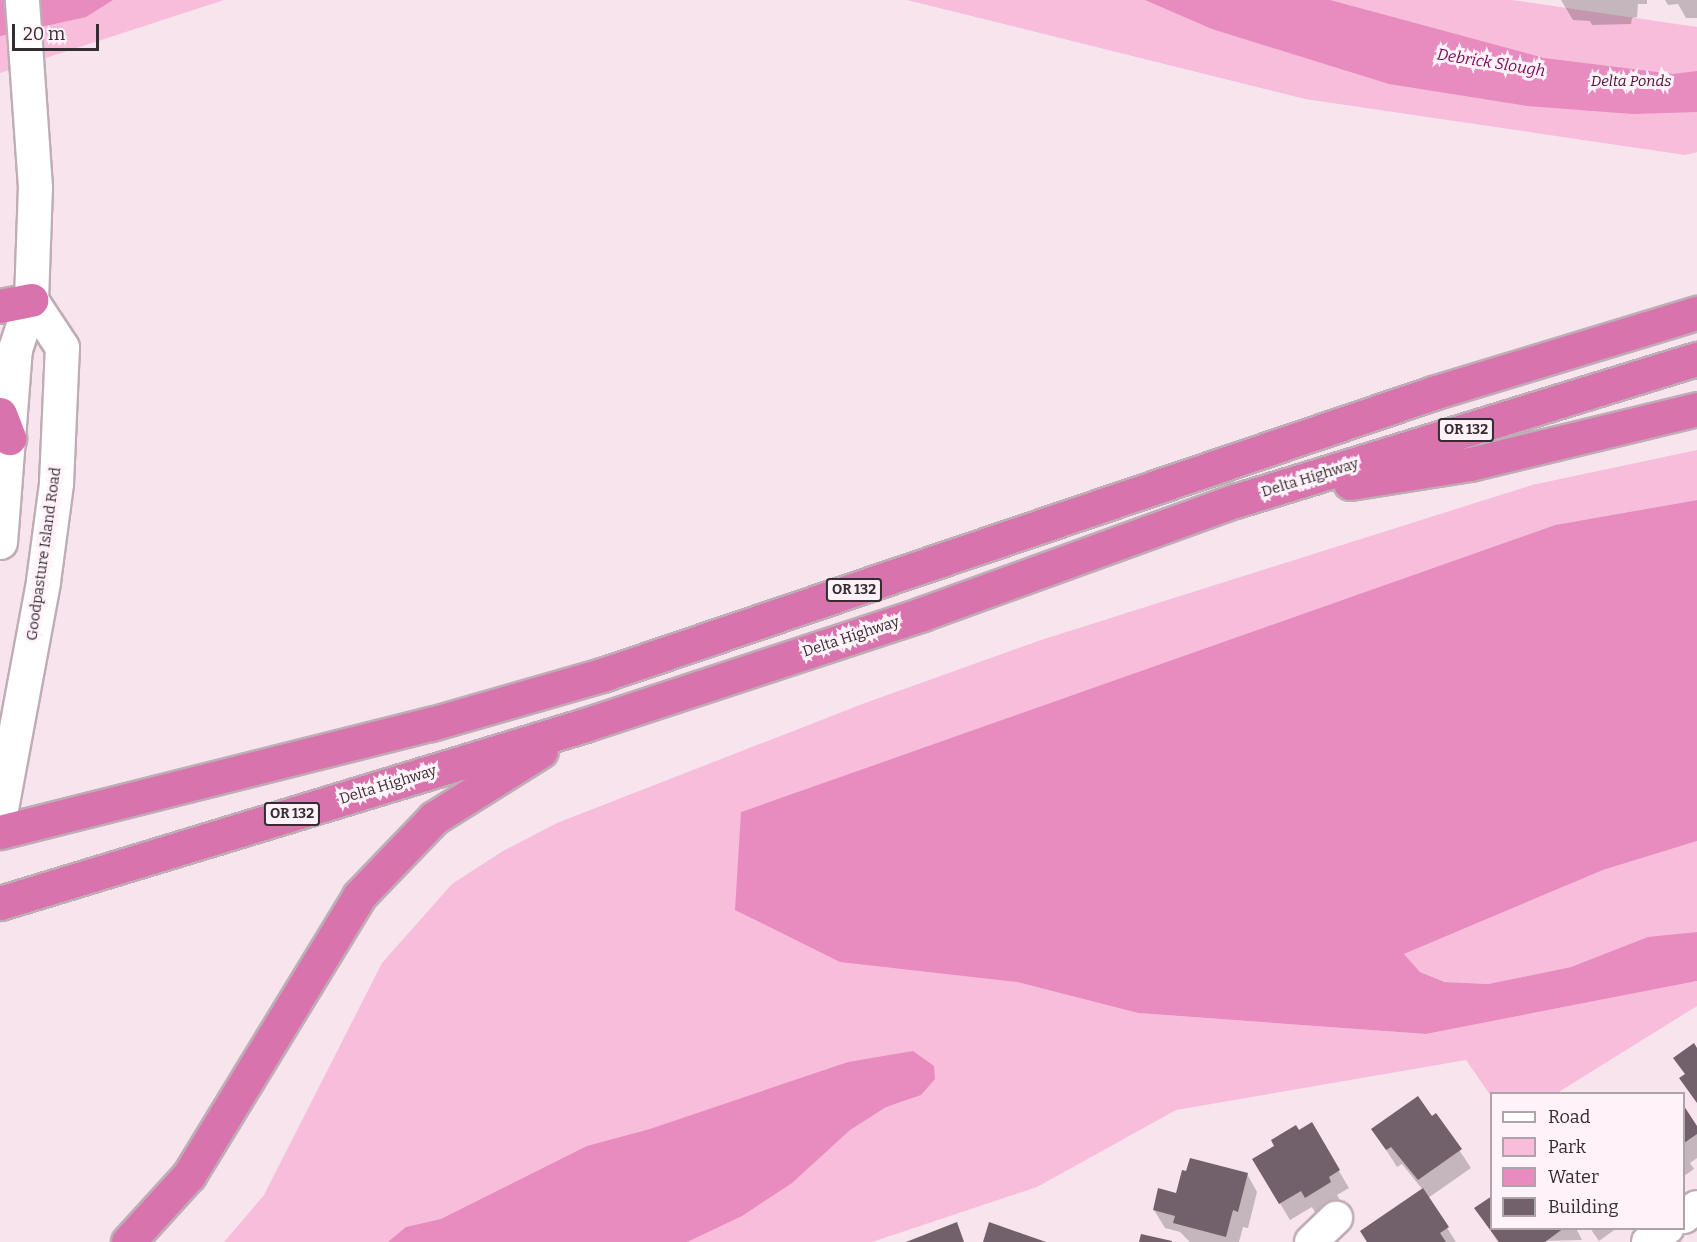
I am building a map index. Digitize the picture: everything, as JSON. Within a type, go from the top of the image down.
[{"type":"highway","name":"OR 132","points":[[0,832],[431,724],[602,675],[1433,393],[1697,313]]},
{"type":"highway","name":"Delta Highway","points":[[0,903],[585,725],[922,614],[1235,501],[1697,359]]},
{"type":"highway","points":[[1235,501],[1470,464],[1697,409]]},
{"type":"highway","points":[[128,1242],[189,1175],[359,896],[387,863],[459,800],[585,725]]},
{"type":"main road","points":[[0,542],[4,426],[15,349],[16,303],[35,187],[31,93],[22,0]]},
{"type":"main road","name":"Goodpasture Island Road","points":[[0,814],[26,675],[56,483],[62,347],[16,303]]},
{"type":"street","points":[[1311,1242],[1336,1218]]},
{"type":"street","points":[[1648,1242],[1664,1230]]},
{"type":"green space","points":[[0,0],[224,0],[0,73]]},
{"type":"green space","name":"Delta Ponds","points":[[907,0],[1512,0],[1697,27],[1697,152],[1685,155],[1305,99]]},
{"type":"green space","points":[[1697,450],[1697,500],[1555,525],[741,812],[1017,982],[1138,1013],[1426,1034],[1697,981],[1697,1006],[1559,1092],[1490,1092],[1490,1095],[1466,1060],[1176,1110],[1037,1187],[872,1242],[224,1242],[264,1195],[382,963],[452,884],[503,851],[557,823],[865,703],[1041,640],[1532,485]]},
{"type":"green space","points":[[1697,841],[1697,932],[1648,938],[1571,967],[1488,984],[1446,982],[1420,972],[1404,954],[1603,870]]},
{"type":"water","points":[[0,0],[113,0],[86,17],[0,36]]},
{"type":"water","name":"Debrick Slough","points":[[1145,0],[1330,0],[1544,58],[1673,74],[1697,71],[1697,112],[1633,114],[1527,106],[1389,84],[1212,29]]},
{"type":"water","points":[[1697,500],[1697,841],[1603,870],[1404,954],[1420,972],[1445,982],[1488,984],[1571,967],[1648,937],[1697,932],[1697,981],[1426,1034],[1138,1013],[1017,982],[840,962],[735,910],[741,812],[1555,525]]},
{"type":"water","points":[[913,1051],[934,1066],[935,1079],[921,1095],[886,1107],[850,1130],[792,1183],[742,1216],[687,1242],[388,1242],[406,1227],[441,1219],[587,1146],[650,1129],[848,1062]]},
{"type":"building","points":[[1694,1043],[1697,1048],[1697,1103],[1679,1078],[1685,1074],[1673,1058]]},
{"type":"building","points":[[1418,1096],[1432,1116],[1436,1113],[1462,1149],[1418,1180],[1391,1147],[1386,1150],[1371,1129]]},
{"type":"building","points":[[1685,1108],[1697,1126],[1697,1134],[1685,1142]]},
{"type":"building","points":[[1312,1122],[1340,1170],[1329,1177],[1331,1182],[1305,1198],[1301,1191],[1279,1204],[1252,1159],[1274,1146],[1271,1140],[1296,1125],[1299,1130]]},
{"type":"building","points":[[1190,1158],[1248,1173],[1238,1212],[1233,1210],[1226,1237],[1173,1223],[1175,1216],[1153,1210],[1158,1188],[1176,1193],[1182,1170],[1186,1171]]},
{"type":"building","points":[[1423,1188],[1449,1227],[1440,1233],[1446,1242],[1367,1242],[1360,1231]]},
{"type":"building","points":[[1490,1197],[1490,1230],[1474,1208]]},
{"type":"building","points":[[957,1222],[964,1242],[906,1242]]},
{"type":"building","points":[[989,1222],[1046,1242],[983,1242]]},
{"type":"building","points":[[1490,1230],[1561,1230],[1545,1242],[1499,1242]]},
{"type":"building","points":[[1141,1234],[1172,1241],[1172,1242],[1139,1242]]}]
